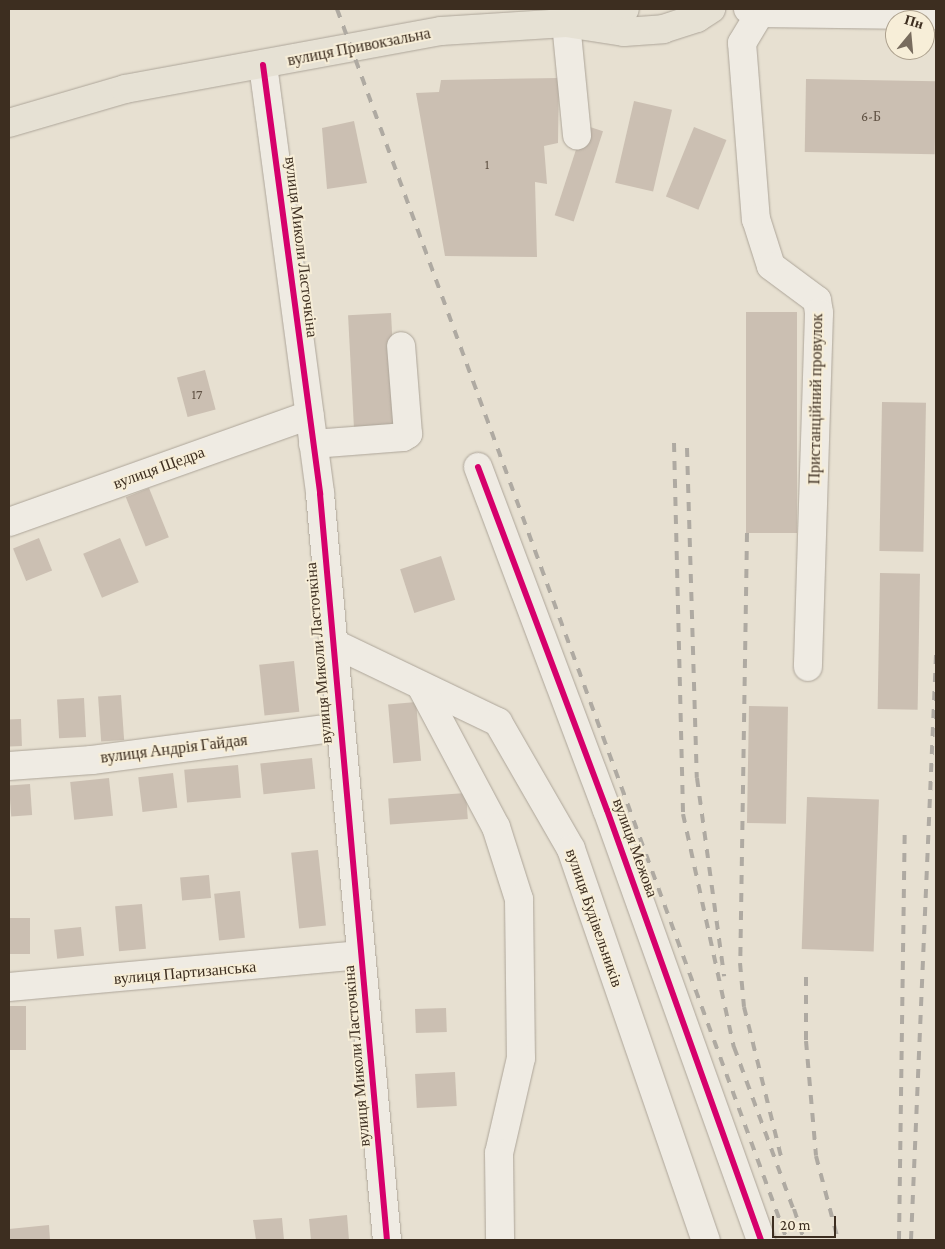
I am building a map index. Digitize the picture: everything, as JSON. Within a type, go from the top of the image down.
[{"type":"main road","points":[[566,23],[625,9]]},
{"type":"main road","name":"вулиця Привокзальна","points":[[9,123],[125,89],[441,32],[566,23],[624,32],[663,29],[697,18],[711,9]]},
{"type":"street","points":[[754,11],[936,15]]},
{"type":"street","name":"Пристанційний провулок","points":[[754,11],[742,43],[756,219],[771,266],[817,300],[819,313],[808,668]]},
{"type":"street","points":[[566,23],[577,136]]},
{"type":"street","name":"вулиця Миколи Ласточкіна","points":[[263,65],[313,444],[387,1240]]},
{"type":"street","points":[[313,444],[404,437],[408,434],[401,346]]},
{"type":"street","name":"вулиця Щедра","points":[[9,522],[309,415]]},
{"type":"street","name":"вулиця Межова","points":[[478,467],[607,810],[761,1240]]},
{"type":"street","name":"вулиця Будівельників","points":[[332,643],[422,688],[498,722],[571,849],[706,1240]]},
{"type":"street","points":[[422,688],[496,827],[519,899],[521,1058],[499,1153],[500,1240]]},
{"type":"street","name":"вулиця Андрія Гайдая","points":[[9,766],[92,760],[339,727]]},
{"type":"street","name":"вулиця Партизанська","points":[[9,987],[361,955]]},
{"type":"building","points":[[559,78],[558,143],[544,146],[547,184],[535,182],[537,257],[445,256],[416,93],[439,92],[441,80]]},
{"type":"building","points":[[806,79],[936,81],[935,154],[805,152]]},
{"type":"building","points":[[634,101],[672,110],[653,192],[615,183]]},
{"type":"building","points":[[354,121],[367,183],[327,189],[322,128]]},
{"type":"building","points":[[584,125],[603,131],[574,222],[555,215]]},
{"type":"building","points":[[694,127],[726,140],[698,210],[666,197]]},
{"type":"building","points":[[746,312],[797,312],[797,533],[746,533]]},
{"type":"building","points":[[391,313],[397,430],[354,432],[348,315]]},
{"type":"building","points":[[205,370],[216,410],[188,417],[177,378]]},
{"type":"building","points":[[882,402],[926,403],[923,552],[879,551]]},
{"type":"building","points":[[149,488],[169,537],[146,547],[126,497]]},
{"type":"building","points":[[39,538],[52,570],[26,581],[13,548]]},
{"type":"building","points":[[120,538],[139,582],[102,598],[83,554]]},
{"type":"building","points":[[441,556],[455,600],[414,613],[400,569]]},
{"type":"building","points":[[880,573],[920,574],[918,710],[878,709]]},
{"type":"building","points":[[294,661],[299,712],[265,715],[259,665]]},
{"type":"building","points":[[121,695],[124,740],[101,741],[98,697]]},
{"type":"building","points":[[84,698],[86,737],[59,738],[57,699]]},
{"type":"building","points":[[416,702],[421,761],[393,763],[388,704]]},
{"type":"building","points":[[749,706],[788,707],[786,824],[747,823]]},
{"type":"building","points":[[9,719],[21,719],[22,746],[10,746]]},
{"type":"building","points":[[312,758],[315,789],[264,794],[260,763]]},
{"type":"building","points":[[238,765],[241,798],[187,803],[184,770]]},
{"type":"building","points":[[173,773],[177,808],[143,812],[138,777]]},
{"type":"building","points":[[109,778],[113,816],[74,820],[70,782]]},
{"type":"building","points":[[30,784],[32,815],[11,816],[9,785]]},
{"type":"building","points":[[466,793],[468,819],[390,824],[388,798]]},
{"type":"building","points":[[807,797],[879,800],[874,951],[802,949]]},
{"type":"building","points":[[318,850],[326,926],[299,928],[291,853]]},
{"type":"building","points":[[209,875],[211,898],[182,900],[180,878]]},
{"type":"building","points":[[240,891],[245,938],[219,940],[214,894]]},
{"type":"building","points":[[142,904],[146,949],[119,951],[115,906]]},
{"type":"building","points":[[9,918],[30,918],[30,954],[9,954]]},
{"type":"building","points":[[81,927],[84,956],[57,959],[54,930]]},
{"type":"building","points":[[9,1006],[26,1006],[26,1050],[9,1050]]},
{"type":"building","points":[[446,1008],[447,1032],[416,1033],[415,1009]]},
{"type":"building","points":[[455,1072],[457,1106],[417,1108],[415,1074]]},
{"type":"building","points":[[347,1215],[349,1240],[311,1240],[309,1219]]},
{"type":"building","points":[[282,1218],[284,1240],[256,1240],[253,1220]]},
{"type":"building","points":[[49,1225],[50,1240],[9,1240],[9,1229]]},
{"type":"railway","points":[[337,9],[787,1240]]},
{"type":"railway","points":[[674,443],[683,814],[734,1047],[796,1216]]},
{"type":"railway","points":[[687,448],[697,778],[724,976]]},
{"type":"railway","points":[[747,533],[740,963],[744,1007],[782,1161]]},
{"type":"railway","points":[[911,1240],[936,655]]},
{"type":"railway","points":[[899,1240],[905,828]]},
{"type":"railway","points":[[806,977],[806,1041],[816,1156],[838,1240]]},
{"type":"railway","points":[[794,1209],[804,1240]]},
{"type":"cycle path","points":[[263,65],[320,494],[387,1240]]},
{"type":"cycle path","points":[[478,467],[607,810],[761,1240]]}]
